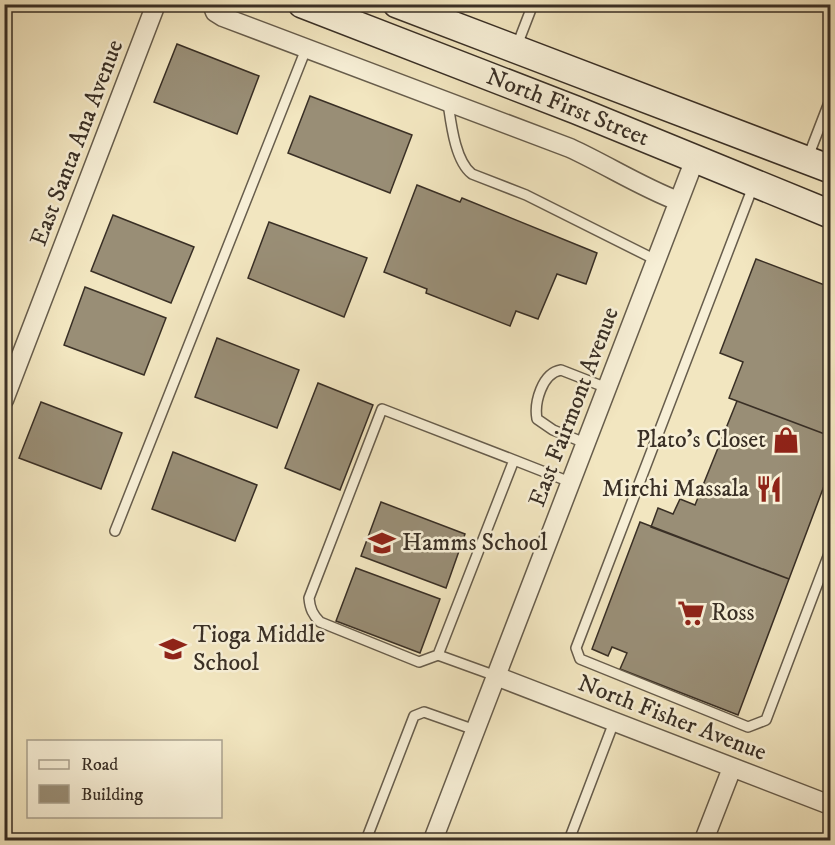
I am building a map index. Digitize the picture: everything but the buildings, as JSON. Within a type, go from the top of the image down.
[{"type":"main road","name":"North First Street","points":[[302,4],[565,106],[831,214]]},
{"type":"main road","name":"North First Street","points":[[397,4],[819,165]]},
{"type":"street","name":"East Santa Ana Avenue","points":[[4,399],[156,4]]},
{"type":"street","points":[[212,4],[215,12],[223,17],[570,148],[658,194],[678,201]]},
{"type":"street","name":"East Fairmont Avenue","points":[[433,840],[695,159]]},
{"type":"street","name":"North Fisher Avenue","points":[[496,676],[831,805]]},
{"type":"street","points":[[704,840],[732,768]]},
{"type":"lane","points":[[516,50],[533,4]]},
{"type":"lane","points":[[115,531],[306,49]]},
{"type":"lane","points":[[819,165],[831,100]]},
{"type":"lane","points":[[448,103],[452,129],[466,170],[526,195],[656,260]]},
{"type":"lane","points":[[754,183],[576,648],[580,659],[748,728],[766,720],[831,551]]},
{"type":"lane","points":[[585,443],[553,430],[537,419],[536,411],[541,390],[550,375],[561,369],[607,388]]},
{"type":"lane","points":[[496,676],[438,655],[420,662],[320,622],[309,606],[309,598],[382,410],[570,482]]},
{"type":"lane","points":[[438,655],[514,460]]},
{"type":"lane","points":[[366,840],[414,716],[424,712],[475,730]]},
{"type":"lane","points":[[569,840],[614,722]]},
{"type":"place","name":"Plato's Closet","points":[[786,440]]},
{"type":"place","name":"Mirchi Massala","points":[[769,489]]},
{"type":"place","name":"Hamms School","points":[[382,543]]},
{"type":"place","name":"Ross","points":[[691,613]]},
{"type":"place","name":"Tioga Middle School","points":[[173,649]]}]
